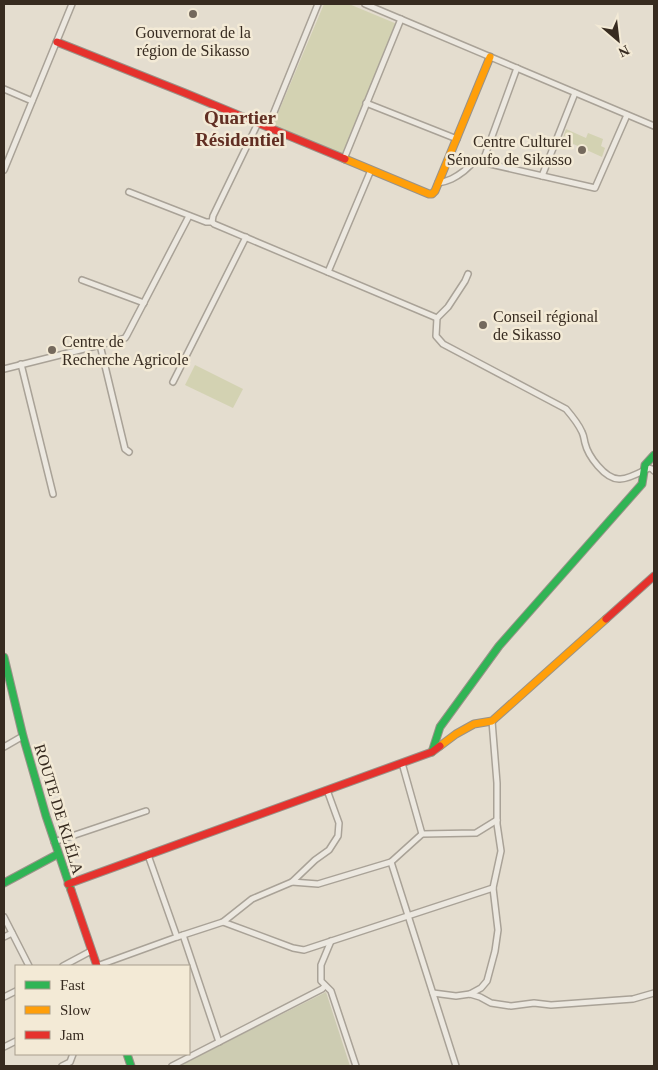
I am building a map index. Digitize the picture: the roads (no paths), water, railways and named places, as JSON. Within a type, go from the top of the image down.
[{"type":"street","points":[[4,170],[72,4]]},
{"type":"street","points":[[268,127],[318,4]]},
{"type":"street","points":[[365,4],[654,126]]},
{"type":"street","points":[[344,159],[401,19]]},
{"type":"street","points":[[57,42],[258,122],[427,194],[432,194],[438,184],[490,57]]},
{"type":"street","points":[[483,161],[517,68]]},
{"type":"street","points":[[4,89],[32,101]]},
{"type":"street","points":[[542,176],[575,93]]},
{"type":"street","points":[[366,103],[457,139]]},
{"type":"street","points":[[438,184],[451,180],[466,170],[472,163],[483,161],[595,188],[627,115]]},
{"type":"street","points":[[212,222],[213,216],[258,122]]},
{"type":"street","points":[[328,272],[371,170]]},
{"type":"street","points":[[129,192],[189,216],[209,223],[212,222],[437,318]]},
{"type":"street","points":[[4,369],[125,338],[189,216]]},
{"type":"street","points":[[173,382],[246,238]]},
{"type":"street","points":[[468,274],[448,307],[437,318],[436,336],[443,344],[566,409],[576,420],[584,434],[585,444],[596,464],[608,475],[618,480],[630,477],[649,468],[654,471]]},
{"type":"street","points":[[82,280],[144,303]]},
{"type":"street","points":[[100,345],[125,449],[129,452]]},
{"type":"street","points":[[21,364],[53,494]]},
{"type":"street","points":[[432,752],[440,727],[499,646],[642,484],[646,462],[654,456]]},
{"type":"street","points":[[68,884],[194,840],[432,752],[456,734],[474,724],[492,721],[654,576]]},
{"type":"street","name":"ROUTE DE KLÉLA","points":[[4,657],[23,736],[54,842],[97,965]]},
{"type":"street","points":[[4,687],[12,690]]},
{"type":"street","points":[[433,993],[456,996],[470,994],[481,988],[487,981],[495,951],[498,930],[493,888],[501,851],[497,820],[497,783],[492,721]]},
{"type":"street","points":[[4,747],[23,736]]},
{"type":"street","points":[[402,763],[422,834]]},
{"type":"street","points":[[100,965],[223,922],[252,899],[292,882],[315,860],[329,850],[338,836],[339,823],[327,790]]},
{"type":"street","points":[[54,842],[146,811]]},
{"type":"street","points":[[292,882],[318,884],[391,862],[422,834],[476,833],[497,820]]},
{"type":"street","points":[[4,883],[58,854]]},
{"type":"street","points":[[148,855],[177,937]]},
{"type":"street","points":[[391,862],[456,1066]]},
{"type":"street","points":[[223,922],[304,950],[493,888]]},
{"type":"street","points":[[4,917],[28,965]]},
{"type":"street","points":[[4,937],[12,933]]},
{"type":"street","points":[[183,935],[219,1042]]},
{"type":"street","points":[[331,941],[321,964],[321,981],[331,991],[356,1066]]},
{"type":"street","points":[[64,965],[91,951]]},
{"type":"street","points":[[172,1066],[325,986]]},
{"type":"street","points":[[470,994],[491,1003],[511,1006],[534,1003],[551,1005],[633,999],[654,993]]},
{"type":"street","points":[[62,1066],[70,1062],[73,1055]]},
{"type":"place","name":"Gouvernorat de la région de Sikasso","points":[[193,14]]},
{"type":"place","name":"Centre Culturel Sénoufo de Sikasso","points":[[582,150]]},
{"type":"place","name":"Conseil régional de Sikasso","points":[[483,325]]},
{"type":"place","name":"Centre de Recherche Agricole","points":[[52,350]]},
{"type":"district","name":"Quartier Résidentiel","points":[[240,128]]}]
